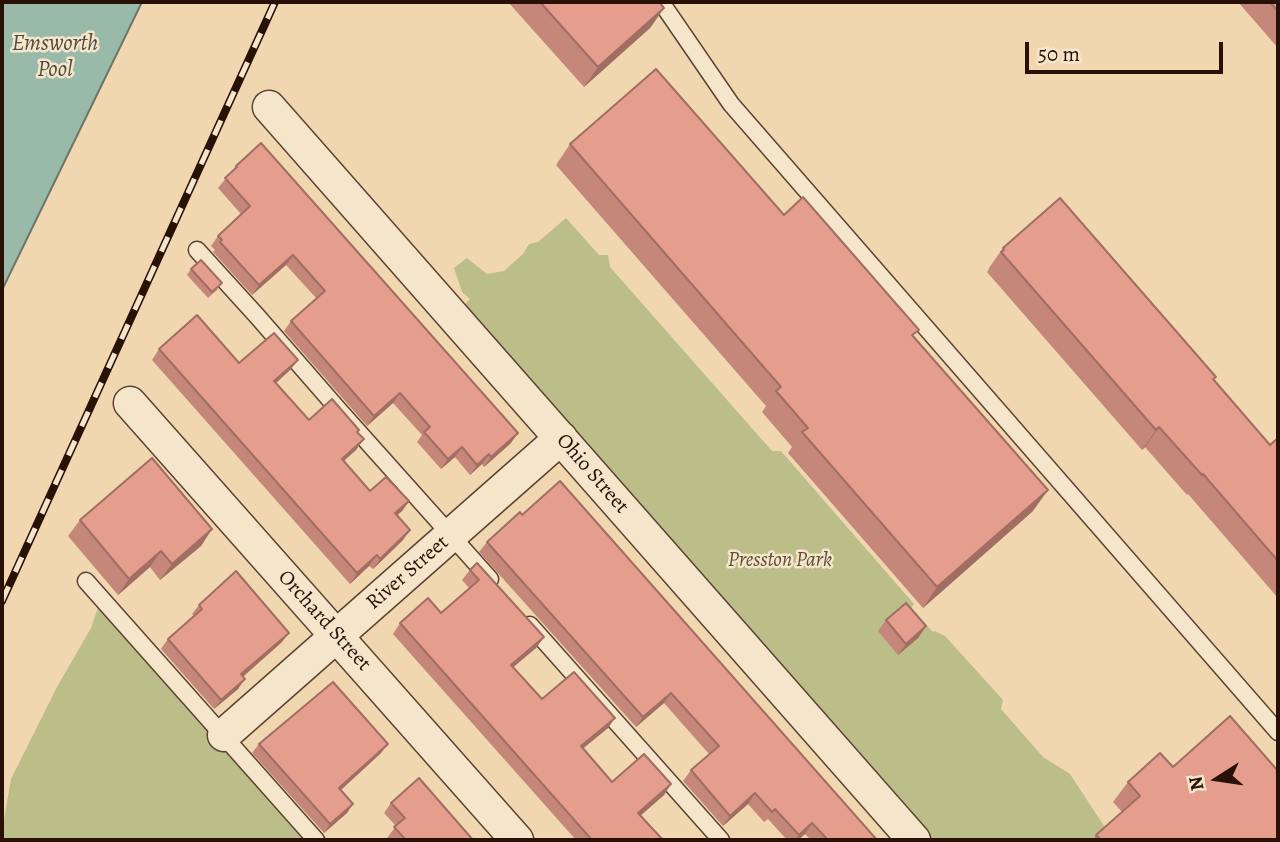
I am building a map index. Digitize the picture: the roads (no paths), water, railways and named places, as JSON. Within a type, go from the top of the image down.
[{"type":"street","name":"Ohio Street","points":[[269,107],[914,840]]},
{"type":"street","name":"Orchard Street","points":[[130,402],[517,840]]},
{"type":"street","name":"River Street","points":[[224,736],[561,438]]},
{"type":"lane","points":[[660,2],[731,104],[1278,732]]},
{"type":"lane","points":[[197,250],[496,586]]},
{"type":"lane","points":[[86,581],[316,840]]},
{"type":"lane","points":[[523,617],[721,840]]},
{"type":"water","name":"Emsworth Pool","points":[[2,2],[142,2],[2,290]]},
{"type":"railway","points":[[2,601],[275,2]]},
{"type":"park label","name":"Presston Park","points":[[780,561]]}]
